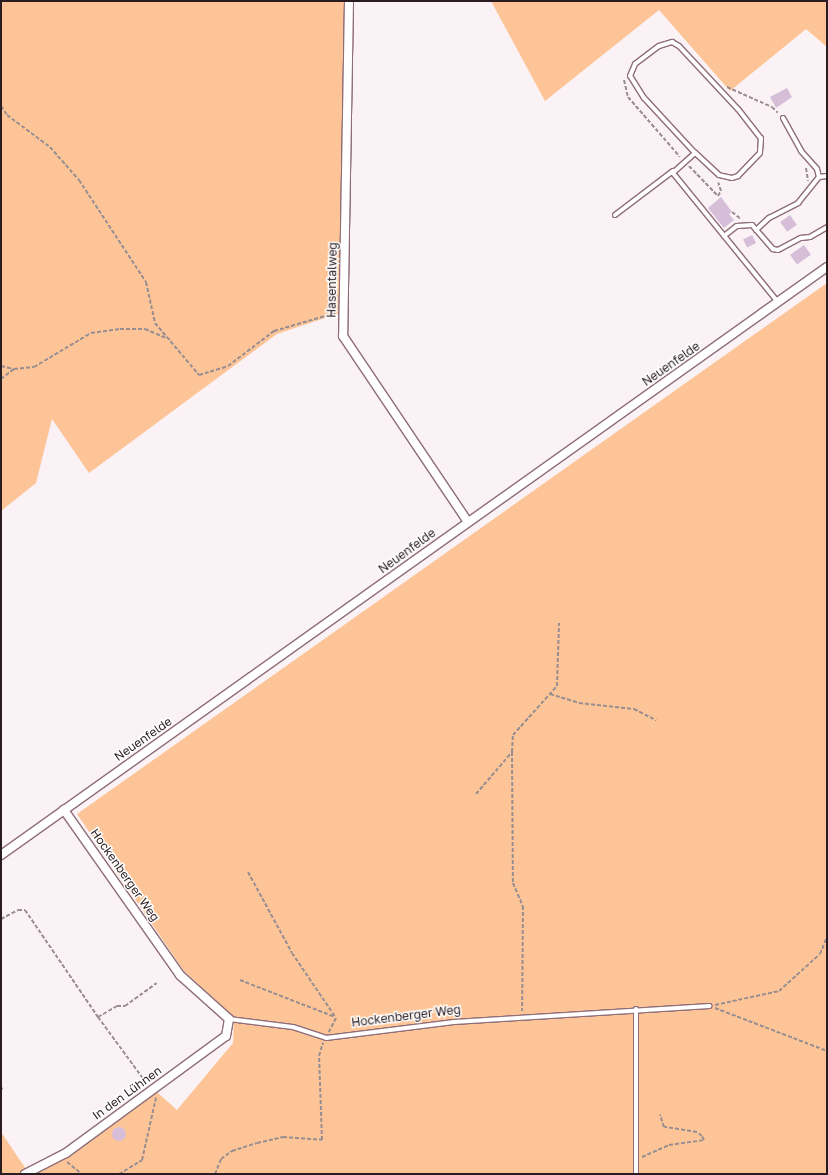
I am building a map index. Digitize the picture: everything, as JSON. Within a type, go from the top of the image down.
[{"type":"street","name":"Hasentalweg","points":[[349,1],[343,336],[468,522]]},
{"type":"street","name":"Neuenfelde","points":[[1,855],[827,267]]},
{"type":"street","name":"Hockenberger Weg","points":[[64,810],[180,975],[229,1019]]},
{"type":"street","name":"In den Lühnen","points":[[25,1174],[60,1156],[226,1036],[229,1019]]},
{"type":"lane","points":[[672,42],[679,46],[738,109],[761,138],[760,153],[738,176],[723,178],[695,153],[644,98],[630,76],[635,64],[659,46],[672,42]]},
{"type":"lane","points":[[783,118],[810,161],[817,169],[819,177]]},
{"type":"lane","points":[[615,215],[695,153]]},
{"type":"lane","points":[[673,171],[693,200],[778,303]]},
{"type":"lane","points":[[756,230],[769,218],[798,203],[819,177],[827,176]]},
{"type":"lane","points":[[724,236],[746,224],[756,230],[773,249],[778,250],[801,238],[810,237],[827,227]]},
{"type":"lane","name":"Hockenberger Weg","points":[[229,1019],[293,1027],[326,1038],[454,1022],[636,1009],[710,1006]]},
{"type":"lane","points":[[636,1009],[636,1174]]},
{"type":"path","points":[[623,76],[628,97],[684,161],[718,196],[721,184],[708,172],[709,167]]},
{"type":"path","points":[[724,86],[772,107],[783,118]]},
{"type":"path","points":[[1,106],[7,115],[50,147],[79,180],[146,282],[155,323],[198,375],[228,366],[274,331],[343,311]]},
{"type":"path","points":[[806,188],[808,181],[805,170],[810,161]]},
{"type":"path","points":[[732,212],[746,224]]},
{"type":"path","points":[[1,366],[14,369],[34,367],[91,333],[120,329],[145,329],[167,338],[177,351]]},
{"type":"path","points":[[1,379],[14,369]]},
{"type":"path","points":[[524,1017],[523,906],[513,884],[513,734],[557,686],[559,622]]},
{"type":"path","points":[[550,694],[579,703],[599,703],[634,709],[656,720]]},
{"type":"path","points":[[476,794],[512,752]]},
{"type":"path","points":[[248,872],[292,953],[336,1018]]},
{"type":"path","points":[[1,919],[18,910],[26,910],[98,1017],[154,1088],[155,1109],[142,1160],[119,1174]]},
{"type":"path","points":[[710,1006],[779,991],[820,954],[827,937]]},
{"type":"path","points":[[240,980],[336,1018]]},
{"type":"path","points":[[98,1017],[116,1006],[125,1006],[157,983]]},
{"type":"path","points":[[710,1006],[827,1051]]},
{"type":"path","points":[[215,1174],[221,1158],[232,1151],[257,1143],[283,1137],[322,1140],[319,1056],[336,1018]]},
{"type":"path","points":[[636,1160],[669,1145],[704,1140],[702,1136],[696,1132],[664,1127],[660,1115]]},
{"type":"path","points":[[60,1156],[82,1174]]},
{"type":"shaded area","points":[[1,1],[344,1],[343,312],[277,334],[89,473],[52,419],[36,483],[1,511]]},
{"type":"shaded area","points":[[491,1],[827,1],[827,47],[806,29],[730,91],[659,10],[545,101]]},
{"type":"shaded area","points":[[827,283],[827,1174],[1,1174],[1,1132],[28,1172],[65,1150],[150,1086],[177,1110],[233,1043],[234,1017],[184,971],[77,814]]},
{"type":"building","points":[[787,88],[792,97],[776,108],[770,97]]},
{"type":"building","points":[[721,197],[732,212],[729,214],[734,220],[724,228],[708,208]]},
{"type":"building","points":[[790,215],[797,225],[787,232],[780,222]]},
{"type":"building","points":[[752,235],[756,243],[747,248],[743,240]]},
{"type":"building","points":[[804,245],[811,255],[797,265],[790,255]]},
{"type":"building","points":[[119,1127],[124,1129],[126,1134],[124,1139],[119,1141],[114,1139],[112,1134],[114,1129]]}]
